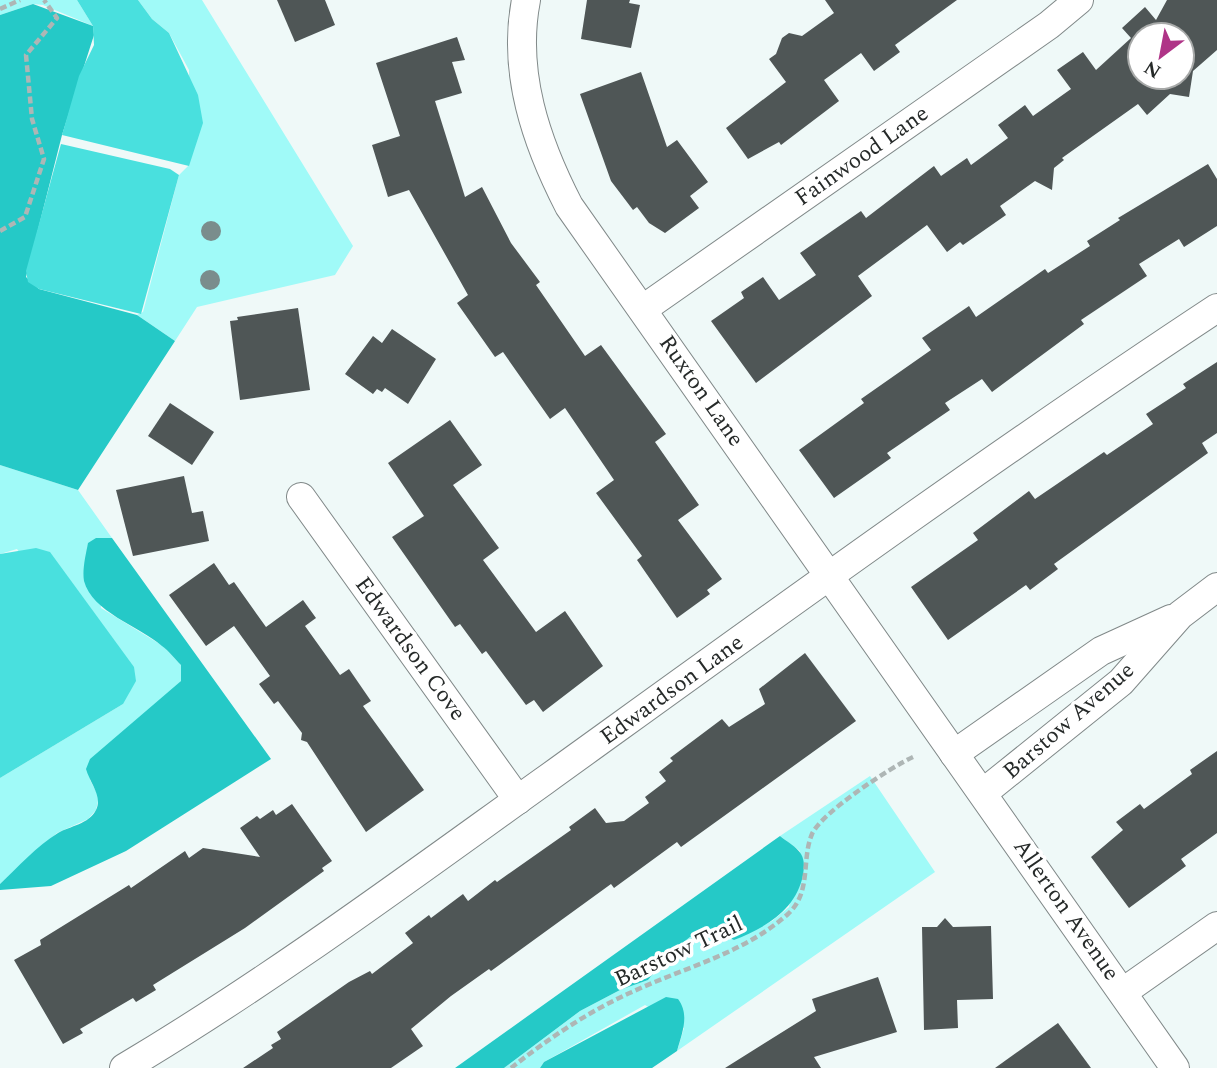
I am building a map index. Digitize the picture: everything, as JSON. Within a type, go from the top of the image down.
[{"type":"street","name":"Ruxton Lane","points":[[526,0],[522,66],[526,93],[542,150],[569,206],[831,575],[954,754]]},
{"type":"street","name":"Fainwood Lane","points":[[643,309],[1049,25],[1079,0]]},
{"type":"street","name":"Edwardson Lane","points":[[124,1068],[347,922],[831,575],[1119,373],[1217,308]]},
{"type":"street","name":"Edwardson Cove","points":[[301,497],[518,800]]},
{"type":"street","name":"Barstow Avenue","points":[[983,793],[1121,682],[1180,615],[1217,587]]},
{"type":"street","name":"Barstow Avenue","points":[[954,754],[1101,651],[1180,615]]},
{"type":"street","name":"Allerton Avenue","points":[[954,754],[1175,1068]]},
{"type":"street","points":[[1124,992],[1217,926]]},
{"type":"path","points":[[0,9],[20,0]]},
{"type":"path","points":[[0,231],[25,217],[44,159],[33,119],[26,55],[57,18],[44,0]]},
{"type":"path","name":"Barstow Trail","points":[[511,1068],[596,1011],[632,992],[729,953],[787,915],[803,888],[809,844],[819,822],[913,757]]},
{"type":"shaded area","points":[[0,0],[77,0],[93,26],[43,5],[33,4],[0,15]]},
{"type":"shaded area","points":[[77,0],[138,0],[152,19],[169,33],[198,95],[203,123],[189,166],[62,135],[79,76],[94,45],[93,26]]},
{"type":"shaded area","points":[[138,0],[202,0],[353,246],[335,275],[197,307],[175,341],[137,315],[143,312],[179,175],[189,165],[189,70],[169,33],[152,19]]},
{"type":"shaded area","points":[[33,4],[93,26],[94,35],[62,135],[26,277],[39,289],[137,315],[175,341],[78,490],[0,465],[0,15]]},
{"type":"shaded area","points":[[61,144],[170,169],[179,175],[141,314],[39,289],[28,282],[26,271]]},
{"type":"shaded area","points":[[0,465],[78,490],[112,538],[96,538],[101,608],[163,646],[181,665],[181,681],[90,780],[99,797],[96,810],[88,819],[57,833],[0,884],[0,778],[123,704],[17,549],[0,554]]},
{"type":"shaded area","points":[[96,538],[112,538],[271,759],[126,851],[51,886],[0,890],[0,884],[43,844],[93,815],[98,800],[86,769],[90,759],[181,681],[181,665],[167,650],[106,610],[89,592],[84,581],[84,562],[88,543]]},
{"type":"shaded area","points":[[36,548],[50,552],[134,667],[136,681],[123,704],[0,778],[0,554]]},
{"type":"shaded area","points":[[870,776],[935,872],[677,1051],[684,1028],[645,1005],[544,1062],[540,1068],[504,1068],[580,1011],[620,990],[648,980],[670,953],[690,937],[708,928],[734,940],[772,921],[789,907],[800,851],[780,836]]},
{"type":"shaded area","points":[[780,836],[801,854],[804,862],[803,875],[794,898],[778,916],[757,930],[734,940],[708,928],[690,937],[670,953],[648,980],[620,990],[580,1011],[504,1068],[455,1068]]},
{"type":"shaded area","points":[[666,997],[678,999],[682,1005],[683,1031],[677,1051],[652,1068],[540,1068],[544,1062]]},
{"type":"building","points":[[277,0],[325,0],[335,25],[295,42]]},
{"type":"building","points":[[587,0],[630,0],[629,3],[640,5],[631,48],[581,39]]},
{"type":"building","points":[[825,0],[957,0],[895,45],[900,52],[874,71],[861,53],[824,80],[839,101],[781,145],[779,142],[748,159],[726,128],[786,82],[769,59],[776,54],[782,38],[789,33],[802,36],[834,13]]},
{"type":"building","points":[[1167,0],[1217,0],[1217,50],[1196,68],[1196,21],[1130,21],[1145,7],[1156,20]]},
{"type":"building","points":[[457,37],[465,60],[452,62],[462,93],[435,101],[465,197],[482,187],[511,243],[540,282],[536,285],[585,356],[601,345],[666,434],[655,442],[699,505],[678,520],[722,579],[707,590],[710,594],[677,618],[637,560],[642,556],[596,493],[614,480],[565,408],[550,419],[503,352],[495,357],[457,303],[468,295],[409,190],[388,197],[372,145],[400,136],[376,63]]},
{"type":"building","points":[[1126,43],[1126,91],[1190,91],[1189,97],[1170,94],[1147,115],[1138,104],[1062,158],[1064,160],[1054,168],[1052,190],[1035,181],[1000,206],[1006,215],[963,245],[960,242],[947,252],[927,225],[858,276],[872,296],[756,383],[711,321],[744,298],[741,292],[763,277],[779,300],[816,275],[800,253],[861,211],[866,218],[934,166],[941,176],[967,158],[971,165],[1008,138],[998,125],[1025,105],[1033,116],[1071,89],[1057,70],[1083,52],[1096,70]]},
{"type":"building","points":[[641,72],[667,147],[677,140],[708,182],[690,196],[699,208],[665,233],[649,223],[637,207],[633,210],[611,181],[580,94]]},
{"type":"building","points":[[1208,164],[1217,179],[1217,226],[1184,247],[1179,239],[1139,264],[1147,276],[1081,320],[1084,324],[992,392],[982,379],[945,403],[950,410],[887,453],[891,458],[834,498],[799,450],[864,403],[861,399],[931,350],[922,338],[969,306],[976,317],[1045,269],[1048,273],[1090,246],[1087,241],[1120,220],[1118,218]]},
{"type":"building","points":[[298,308],[310,390],[240,400],[230,321],[238,320],[237,317]]},
{"type":"building","points":[[392,329],[436,359],[408,404],[385,388],[382,392],[377,389],[373,394],[345,374],[373,336],[382,343]]},
{"type":"building","points":[[1217,362],[1217,433],[1202,443],[1208,453],[1054,564],[1058,569],[1030,590],[1026,585],[948,640],[911,587],[978,540],[973,533],[1029,491],[1035,499],[1104,452],[1107,455],[1153,424],[1146,414],[1186,388],[1183,384]]},
{"type":"building","points":[[170,403],[214,432],[192,465],[148,436]]},
{"type":"building","points":[[450,420],[482,465],[453,485],[499,548],[483,560],[536,632],[565,611],[603,666],[543,712],[534,700],[526,705],[486,651],[482,654],[460,624],[455,627],[392,537],[424,516],[388,463]]},
{"type":"building","points":[[184,476],[192,513],[203,511],[209,541],[133,556],[116,490]]},
{"type":"building","points":[[214,563],[229,585],[234,582],[266,627],[303,600],[316,618],[305,626],[340,675],[349,669],[371,701],[363,706],[424,790],[366,832],[307,742],[301,740],[302,733],[278,701],[274,704],[259,684],[270,676],[234,626],[206,646],[169,595]]},
{"type":"building","points":[[805,653],[856,721],[681,847],[677,842],[614,888],[611,884],[491,971],[489,969],[451,996],[411,1029],[423,1046],[391,1068],[243,1068],[273,1048],[271,1045],[281,1039],[277,1032],[349,982],[370,971],[372,974],[413,943],[405,933],[429,915],[431,918],[463,894],[468,901],[571,830],[569,827],[595,808],[606,823],[624,821],[649,803],[645,797],[666,781],[659,772],[673,761],[670,758],[722,719],[729,727],[765,704],[759,689]]},
{"type":"building","points":[[1217,751],[1217,833],[1181,859],[1186,866],[1129,908],[1091,857],[1123,830],[1116,822],[1140,804],[1144,809],[1192,774],[1190,770]]},
{"type":"building","points":[[292,804],[332,861],[322,868],[324,871],[245,928],[153,985],[156,990],[136,1002],[133,998],[80,1029],[83,1033],[63,1044],[14,960],[41,945],[40,940],[129,885],[131,888],[185,851],[189,858],[203,848],[260,857],[240,828],[257,816],[260,819],[273,810],[276,815]]},
{"type":"building","points":[[945,918],[953,927],[991,926],[993,999],[957,1000],[958,1028],[924,1030],[922,927],[937,927]]},
{"type":"building","points":[[878,977],[897,1032],[814,1057],[821,1068],[725,1068],[816,1011],[812,999]]},
{"type":"building","points":[[1058,1023],[1091,1068],[995,1068]]}]
